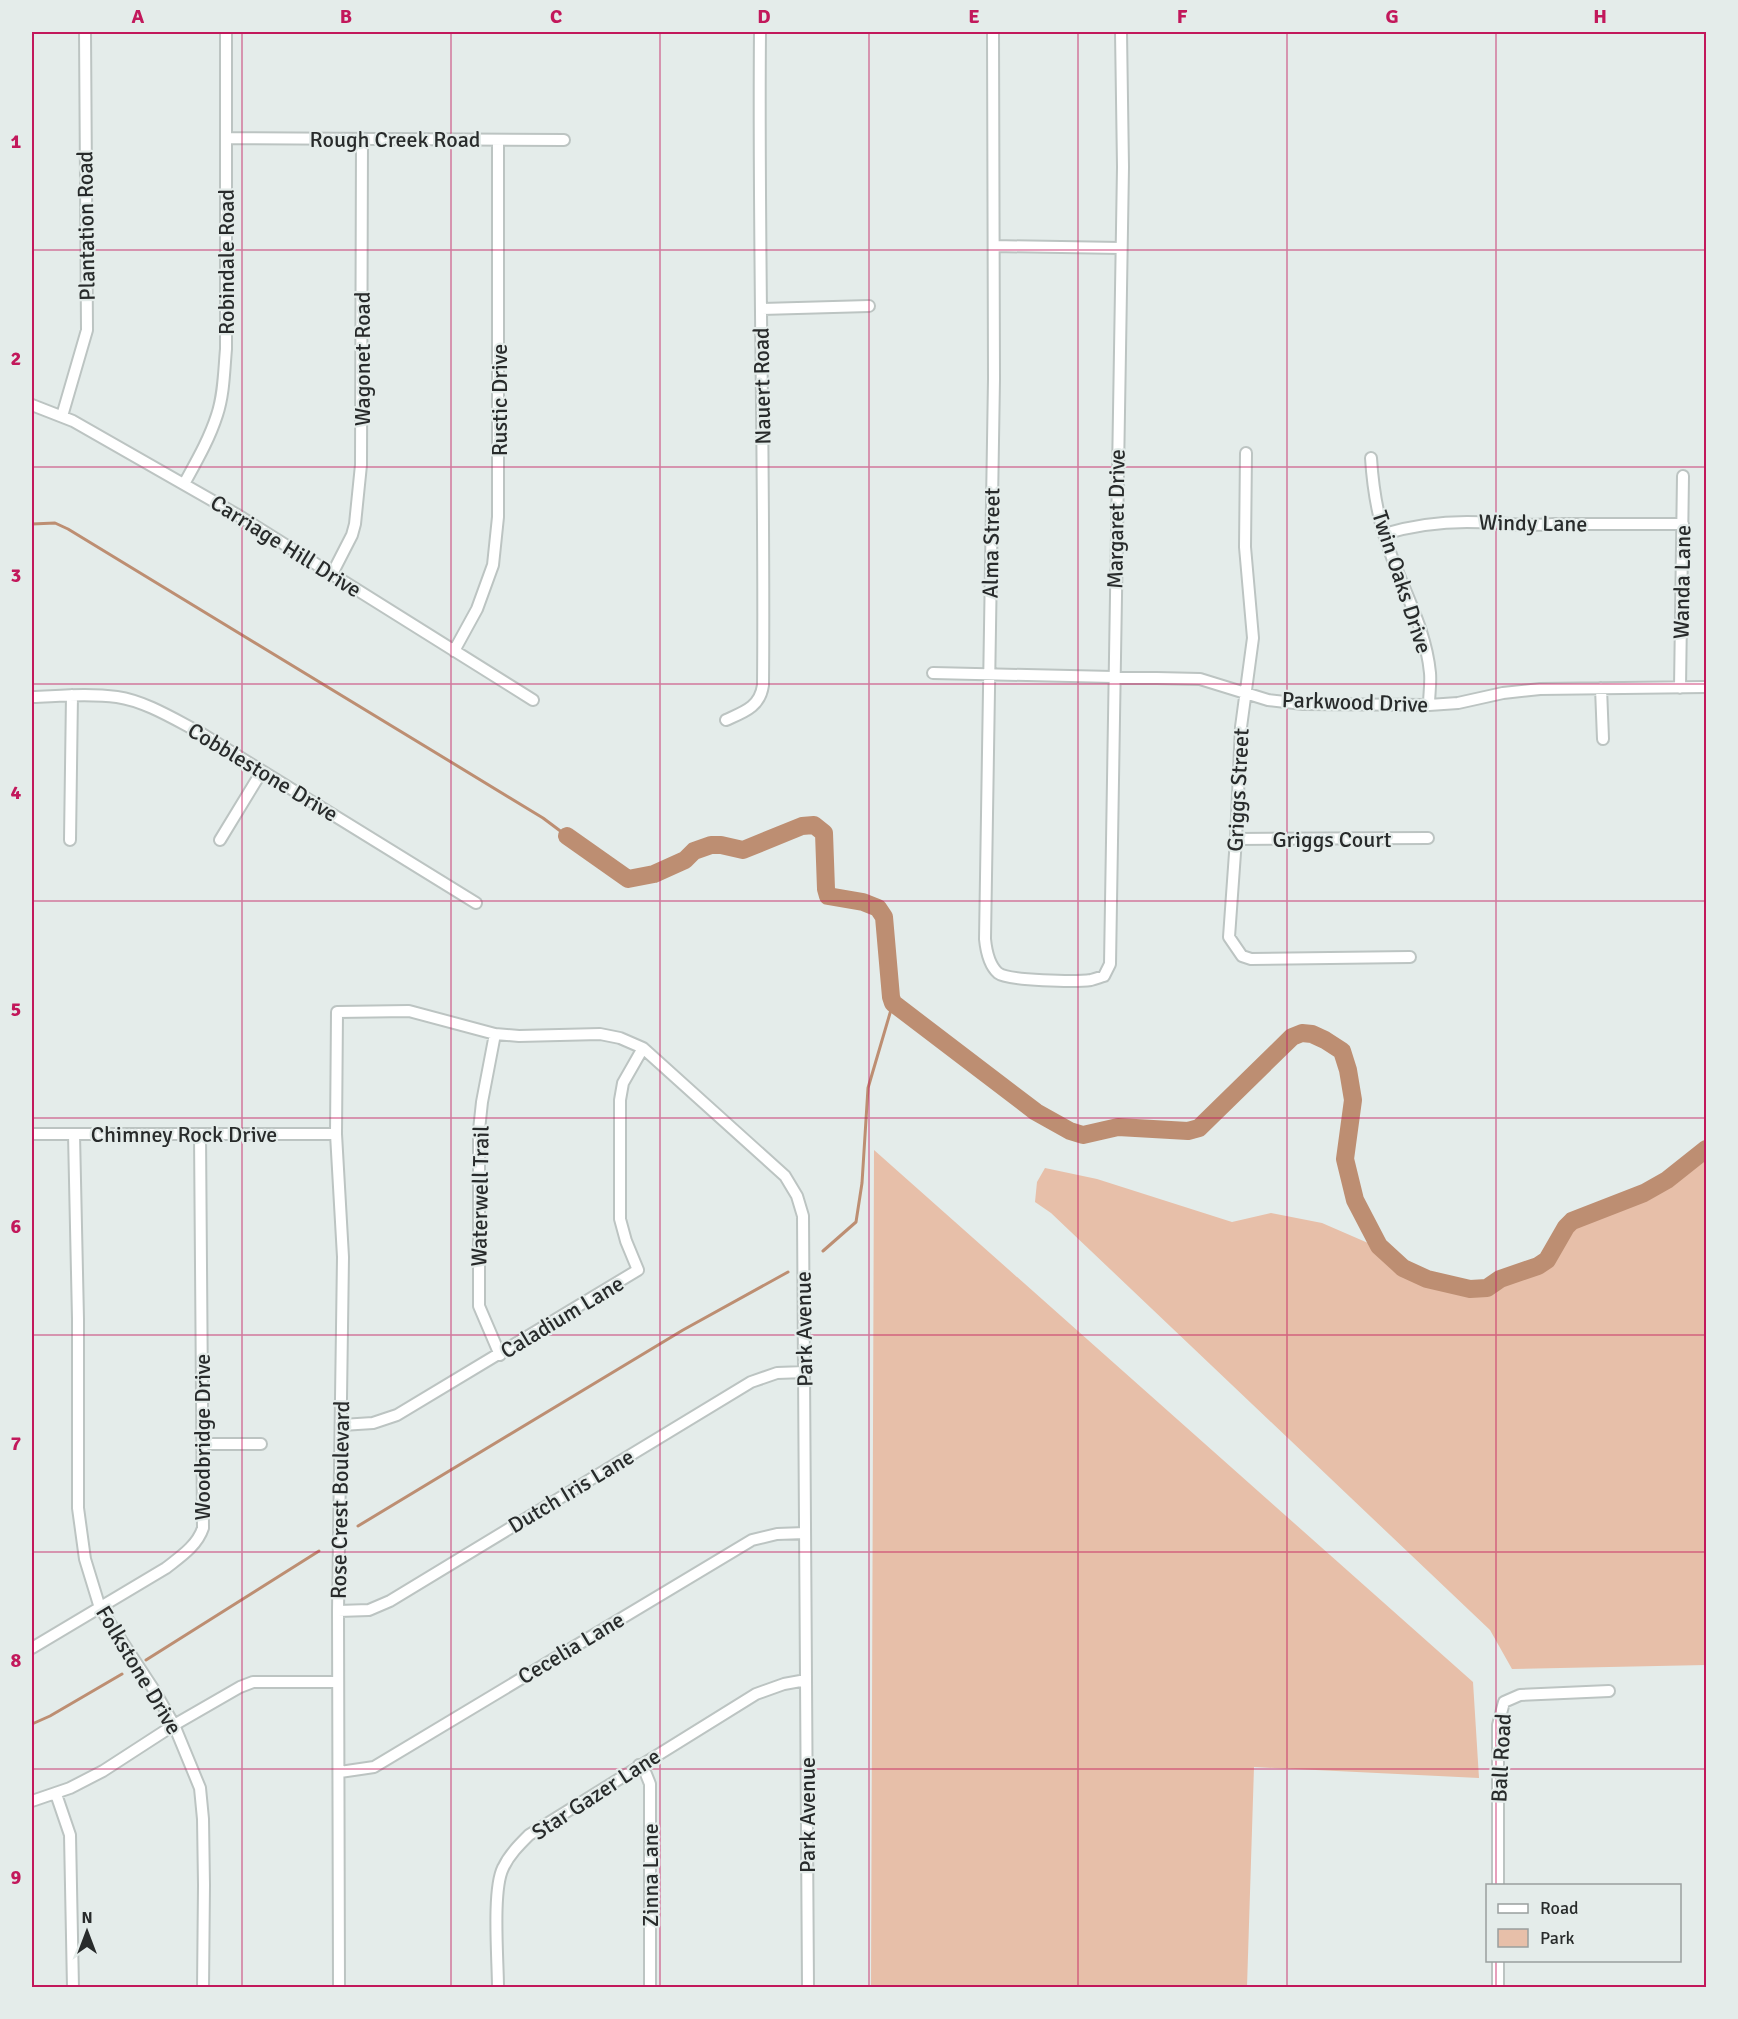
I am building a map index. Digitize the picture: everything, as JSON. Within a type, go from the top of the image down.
[{"type":"street","name":"Plantation Road","points":[[62,416],[87,330],[85,32]]},
{"type":"street","name":"Robindale Road","points":[[184,484],[210,434],[218,412],[223,383],[226,349],[226,32]]},
{"type":"street","name":"Nauert Road","points":[[726,720],[755,706],[762,694],[763,685],[760,32]]},
{"type":"street","name":"Alma Street","points":[[993,32],[994,246],[985,939],[987,952],[997,972],[1002,975],[1013,978],[1075,981]]},
{"type":"street","name":"Margaret Drive","points":[[1075,981],[1094,980],[1104,976],[1110,964],[1123,167],[1121,32]]},
{"type":"street","name":"Rough Creek Road","points":[[226,138],[564,140]]},
{"type":"street","name":"Wagonet Road","points":[[332,574],[355,524],[361,465],[362,139]]},
{"type":"street","name":"Rustic Drive","points":[[454,651],[477,609],[493,564],[498,517],[498,140]]},
{"type":"street","points":[[994,246],[1121,248]]},
{"type":"street","points":[[761,309],[869,306]]},
{"type":"street","name":"Carriage Hill Drive","points":[[32,405],[73,420],[184,484],[533,700]]},
{"type":"street","name":"Griggs Street","points":[[1246,453],[1245,547],[1253,638],[1241,727],[1229,937],[1242,956],[1251,959],[1410,957]]},
{"type":"street","name":"Twin Oaks Drive","points":[[1371,458],[1377,508],[1384,534],[1427,652],[1430,674],[1429,705]]},
{"type":"street","name":"Wanda Lane","points":[[1680,687],[1683,476]]},
{"type":"street","name":"Windy Lane","points":[[1384,534],[1410,526],[1467,522],[1535,526],[1683,524]]},
{"type":"street","name":"Parkwood Drive","points":[[933,673],[1200,679],[1268,700],[1303,704],[1429,705],[1458,703],[1503,693],[1540,689],[1707,687]]},
{"type":"street","points":[[1602,688],[1603,739]]},
{"type":"street","points":[[70,840],[72,695]]},
{"type":"street","name":"Cobblestone Drive","points":[[32,697],[72,695],[117,697],[143,706],[199,732],[476,903]]},
{"type":"street","points":[[220,840],[262,771]]},
{"type":"street","name":"Griggs Court","points":[[1236,839],[1428,838]]},
{"type":"street","name":"Park Avenue","points":[[337,1012],[409,1011],[495,1034],[519,1036],[600,1034],[620,1038],[643,1048],[785,1176],[797,1196],[803,1216],[808,1988]]},
{"type":"street","name":"Rose Crest Boulevard","points":[[337,1012],[336,1134],[343,1257],[338,1611],[339,1988]]},
{"type":"street","name":"Waterwell Trail","points":[[495,1034],[479,1130],[479,1306],[500,1355]]},
{"type":"street","name":"Caladium Lane","points":[[342,1425],[373,1424],[398,1415],[638,1270],[620,1219],[620,1100],[623,1083],[643,1048]]},
{"type":"street","name":"Chimney Rock Drive","points":[[32,1134],[336,1134]]},
{"type":"street","name":"Folkstone Drive","points":[[74,1134],[78,1319],[78,1508],[86,1559],[100,1608],[154,1690],[174,1725],[200,1788],[204,1863],[204,1988]]},
{"type":"street","name":"Woodbridge Drive","points":[[32,1648],[166,1568],[183,1555],[200,1537],[203,1528],[200,1134]]},
{"type":"street","name":"Dutch Iris Lane","points":[[338,1611],[369,1610],[390,1601],[751,1382],[777,1374],[805,1372]]},
{"type":"street","points":[[203,1444],[261,1444]]},
{"type":"street","name":"Cecelia Lane","points":[[340,1772],[374,1767],[752,1540],[777,1534],[805,1533]]},
{"type":"street","name":"Star Gazer Lane","points":[[498,1988],[497,1893],[502,1869],[514,1850],[529,1835],[756,1694],[784,1684],[806,1680]]},
{"type":"street","points":[[32,1801],[56,1794],[103,1771],[174,1725],[240,1687],[253,1682],[338,1682]]},
{"type":"street","name":"Ball Road","points":[[1498,1884],[1498,1725],[1504,1702],[1520,1695],[1609,1691]]},
{"type":"street","name":"Zinna Lane","points":[[639,1765],[650,1785],[650,1988]]},
{"type":"street","points":[[56,1794],[70,1836],[73,1988]]},
{"type":"street","points":[[1498,1962],[1498,1988]]},
{"type":"green space","points":[[1706,1144],[1706,1665],[1512,1669],[1490,1630],[1051,1213],[1035,1202],[1037,1182],[1045,1168],[1097,1179],[1232,1222],[1271,1213],[1322,1223],[1375,1246],[1405,1273],[1423,1281],[1451,1286],[1518,1280],[1539,1270],[1551,1252],[1562,1225],[1644,1195]]},
{"type":"green space","points":[[874,1150],[1473,1682],[1479,1778],[1254,1767],[1247,1987],[871,1987]]},
{"type":"waterway","points":[[32,524],[55,523],[68,529],[543,818],[567,836]]},
{"type":"waterway","points":[[567,836],[628,879],[654,874],[685,860],[694,851],[711,845],[743,850],[802,826],[814,825],[824,833],[828,896],[863,902],[878,908],[884,917],[893,1003],[1036,1112],[1070,1131],[1083,1135],[1118,1127],[1188,1131],[1199,1128],[1292,1037],[1302,1033],[1312,1034],[1325,1040],[1342,1051],[1348,1070],[1353,1100],[1345,1159],[1355,1200],[1379,1246],[1403,1268],[1427,1279],[1470,1289],[1487,1288],[1500,1279],[1538,1266],[1547,1260],[1566,1227],[1572,1221],[1644,1193],[1667,1180],[1706,1149]]},
{"type":"waterway","points":[[823,1251],[856,1222],[862,1183],[868,1088],[893,1003]]},
{"type":"waterway","points":[[358,1526],[683,1330],[788,1272]]},
{"type":"waterway","points":[[146,1660],[319,1551]]},
{"type":"waterway","points":[[32,1724],[122,1674]]}]
